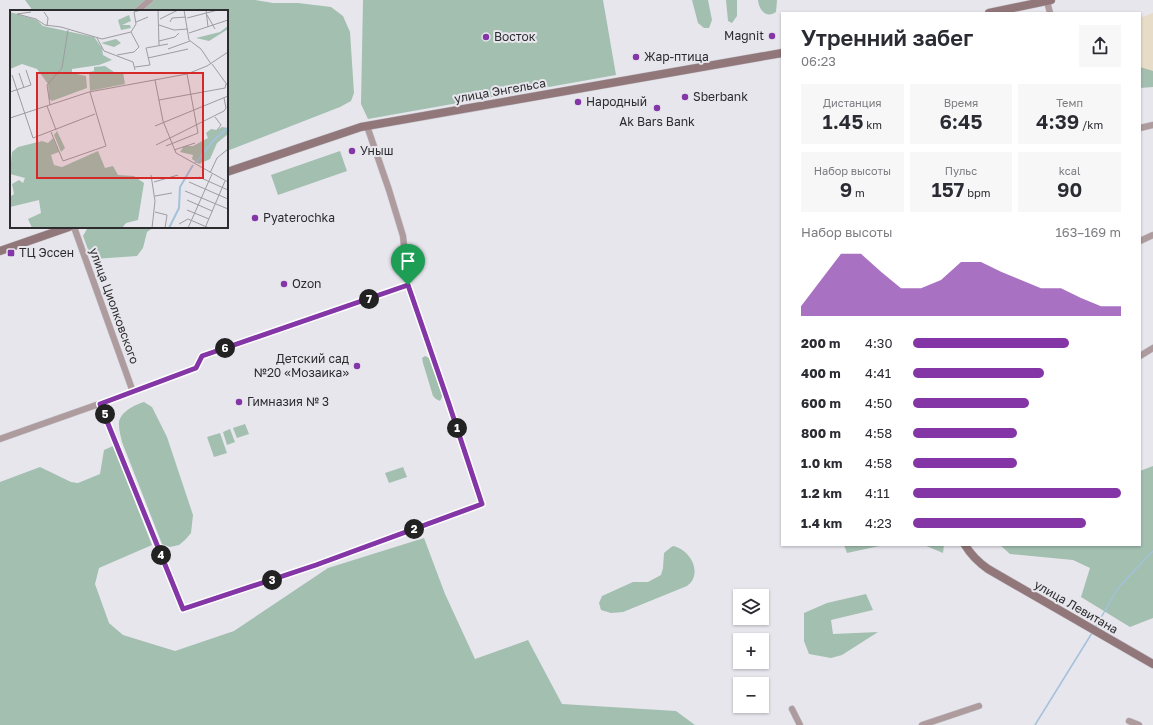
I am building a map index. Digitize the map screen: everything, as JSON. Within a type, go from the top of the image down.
[{"type":"main road","points":[[994,12],[1049,1]]},
{"type":"main road","name":"улица Энгельса","points":[[228,172],[367,126],[781,53]]},
{"type":"main road","points":[[0,251],[66,228]]},
{"type":"main road","name":"улица Левитана","points":[[966,546],[970,553],[978,562],[988,569],[1153,664]]},
{"type":"street","points":[[138,10],[150,0]]},
{"type":"street","points":[[1049,1],[1050,12]]},
{"type":"street","points":[[1141,128],[1153,125]]},
{"type":"street","points":[[100,404],[183,609],[316,565],[482,504],[408,285],[402,236],[389,190],[367,126]]},
{"type":"street","name":"улица Циолковского","points":[[74,228],[133,392]]},
{"type":"street","points":[[1141,241],[1153,235]]},
{"type":"street","points":[[0,439],[196,368],[202,356],[408,285]]},
{"type":"street","points":[[1141,355],[1153,348]]},
{"type":"street","points":[[922,725],[979,706]]},
{"type":"street","points":[[792,709],[800,725]]},
{"type":"street","points":[[1128,721],[1138,725]]},
{"type":"shaded area","points":[[1153,13],[1153,72],[1141,75],[1141,18]]},
{"type":"green space","points":[[25,0],[255,0],[273,3],[298,3],[331,7],[343,16],[350,32],[354,93],[351,101],[340,107],[228,151],[228,10],[32,10]]},
{"type":"green space","name":"Восток","points":[[363,0],[603,0],[616,75],[368,119],[361,104]]},
{"type":"green space","points":[[692,0],[708,0],[712,20],[709,28],[704,28],[698,23]]},
{"type":"green space","points":[[726,0],[737,0],[737,16],[732,23],[728,21]]},
{"type":"green space","points":[[758,0],[777,0],[776,12],[766,14],[761,10]]},
{"type":"green space","points":[[1141,67],[1153,71],[1153,87],[1141,88]]},
{"type":"green space","points":[[340,151],[347,171],[278,195],[271,175]]},
{"type":"green space","points":[[153,228],[147,232],[143,248],[137,256],[94,259],[89,252],[83,236],[87,229]]},
{"type":"green space","points":[[425,356],[429,358],[442,393],[440,401],[433,396],[422,358]]},
{"type":"green space","points":[[144,402],[152,407],[167,437],[193,515],[191,533],[179,545],[170,547],[162,544],[122,442],[120,432],[119,421],[124,413],[131,407]]},
{"type":"green space","points":[[245,424],[249,434],[237,438],[233,428]]},
{"type":"green space","points":[[230,429],[235,442],[227,445],[223,432]]},
{"type":"green space","points":[[220,433],[227,453],[214,457],[207,437]]},
{"type":"green space","points":[[113,446],[152,545],[99,568],[95,584],[109,623],[123,635],[175,651],[234,631],[328,568],[424,538],[445,594],[475,659],[528,640],[562,704],[676,711],[695,725],[0,725],[0,482],[40,467],[71,482],[78,483],[100,474],[104,450]]},
{"type":"green space","points":[[1153,466],[1153,618],[1130,627],[1081,597],[1090,568],[1073,560],[1010,554],[1001,546],[1141,546],[1141,471]]},
{"type":"green space","points":[[403,467],[407,477],[389,483],[385,473]]},
{"type":"green space","points":[[673,546],[683,550],[693,563],[693,580],[687,586],[623,612],[611,613],[601,610],[599,603],[602,596],[633,582],[648,582],[661,575],[664,553]]},
{"type":"green space","points":[[844,546],[879,546],[847,553]]},
{"type":"green space","points":[[926,546],[944,546],[943,553]]},
{"type":"green space","points":[[866,594],[873,610],[831,620],[833,634],[878,632],[842,655],[831,658],[809,654],[804,641],[804,613],[827,603]]},
{"type":"waterway","points":[[1095,628],[1118,588],[1153,551]]},
{"type":"waterway","points":[[1035,725],[1092,633]]},
{"type":"place","name":"Magnit","points":[[772,36]]},
{"type":"place","name":"Восток","points":[[486,37]]},
{"type":"place","name":"Жар-птица","points":[[636,57]]},
{"type":"place","name":"Sberbank","points":[[685,97]]},
{"type":"place","name":"Народный","points":[[578,102]]},
{"type":"place","name":"Ak Bars Bank","points":[[657,108]]},
{"type":"place","name":"Уныш","points":[[352,151]]},
{"type":"place","name":"Pyaterochka","points":[[255,218]]},
{"type":"place","name":"ТЦ Эссен","points":[[11,253]]},
{"type":"place","name":"Ozon","points":[[284,284]]},
{"type":"place","name":"Детский сад №20 «Мозаика»","points":[[357,366]]},
{"type":"place","name":"Гимназия № 3","points":[[239,402]]},
{"type":"route","points":[[408,285],[482,504],[316,565],[183,609],[100,404],[196,368],[202,356],[408,285]]}]
